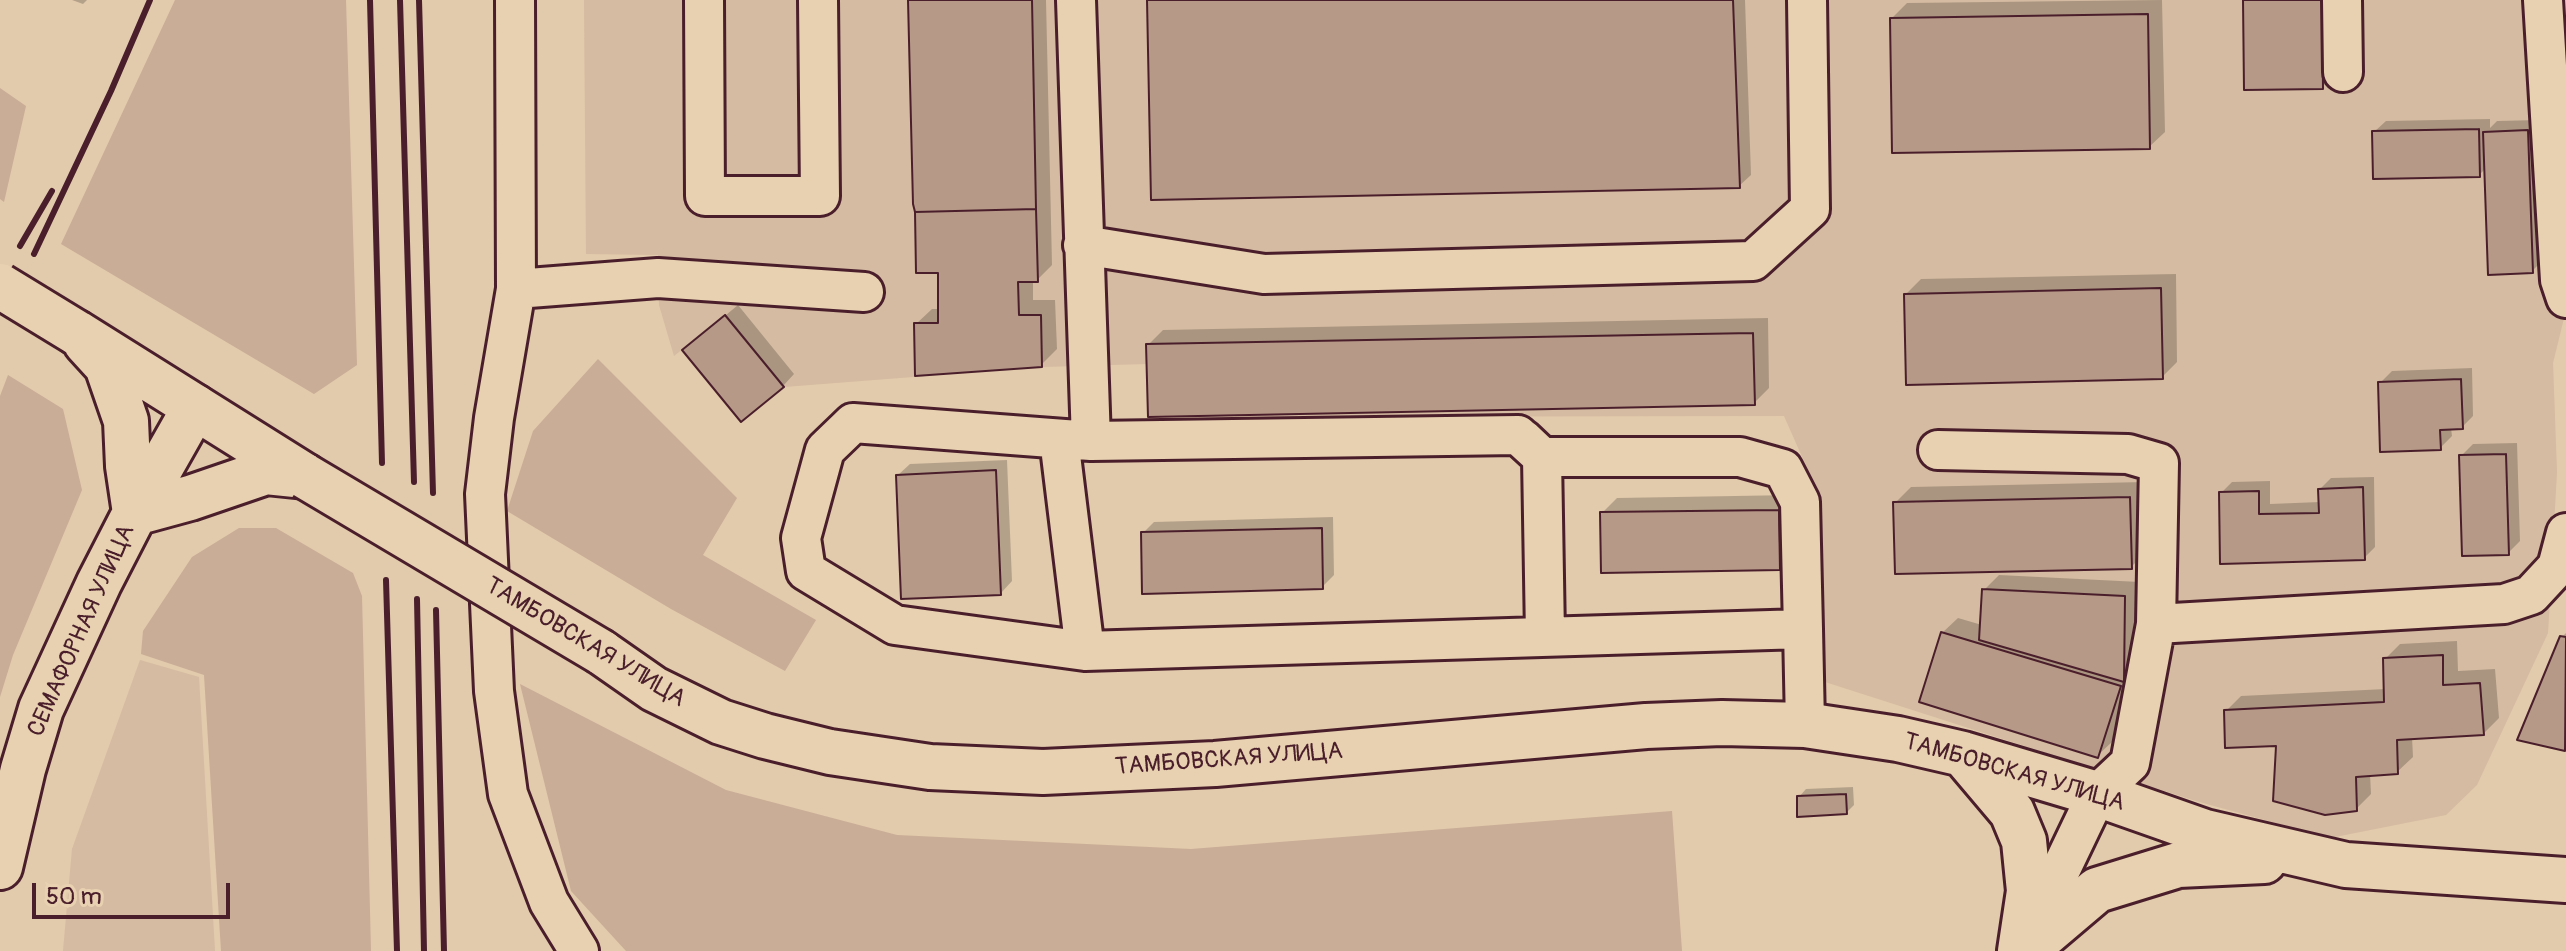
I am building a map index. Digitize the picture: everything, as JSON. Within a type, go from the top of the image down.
[{"type":"main road","name":"ТАМБОВСКАЯ УЛИЦА","points":[[0,286],[305,476],[601,652],[654,689],[721,722],[830,752],[930,767],[1043,772],[1215,764],[1646,726],[1722,723],[1805,725],[1898,739],[1963,754],[2097,794],[2205,832],[2346,865],[2566,880]]},
{"type":"main road","points":[[77,333],[107,366],[126,421],[135,513],[266,472],[305,476]]},
{"type":"main road","name":"СЕМАФОРНАЯ УЛИЦА","points":[[0,867],[41,709],[99,583],[195,407]]},
{"type":"main road","points":[[1963,754],[2012,812],[2024,841],[2029,891],[2022,951]]},
{"type":"main road","points":[[2022,951],[2097,890],[2178,865],[2263,861],[2346,865]]},
{"type":"street","points":[[515,0],[516,289],[494,418],[485,494],[494,691],[508,794],[549,902],[579,951]]},
{"type":"street","points":[[704,0],[705,196],[820,196],[818,0]]},
{"type":"street","points":[[1076,0],[1083,245],[1075,440],[1085,651]]},
{"type":"street","points":[[1083,245],[1264,274],[1753,261],[1810,209],[1807,0]]},
{"type":"street","points":[[2342,0],[2343,72]]},
{"type":"street","points":[[2543,0],[2560,280],[2566,298]]},
{"type":"street","points":[[516,289],[658,278],[864,292]]},
{"type":"street","points":[[1803,629],[1085,651],[895,625],[806,571],[801,538],[825,450],[853,423],[1075,440],[1518,435],[1542,457],[1740,457],[1783,469],[1800,502],[1803,629],[1805,725]]},
{"type":"street","points":[[1938,450],[2128,454],[2159,463],[2156,624],[2130,763],[2097,794],[2022,951]]},
{"type":"street","points":[[1542,457],[1545,636]]},
{"type":"street","points":[[2156,624],[2504,604],[2531,595],[2557,567],[2566,533]]},
{"type":"shaded area","points":[[175,0],[346,0],[357,365],[314,394],[61,244]]},
{"type":"shaded area","points":[[584,0],[2558,0],[2566,310],[2553,363],[2557,472],[2548,633],[2477,785],[2446,815],[2330,838],[2196,801],[1822,681],[1822,502],[1784,416],[1148,417],[1146,364],[1042,367],[784,387],[725,315],[674,356],[659,305],[658,255],[586,254]]},
{"type":"shaded area","points":[[0,88],[26,106],[4,202],[0,199]]},
{"type":"shaded area","points":[[598,359],[737,498],[703,555],[816,620],[785,671],[671,609],[507,511],[533,431]]},
{"type":"shaded area","points":[[8,375],[63,409],[82,490],[13,655],[0,697],[0,396]]},
{"type":"shaded area","points":[[239,528],[276,528],[353,573],[362,596],[371,951],[221,951],[204,675],[141,654],[143,631],[192,557]]},
{"type":"shaded area","points":[[140,660],[199,677],[215,951],[63,951],[72,849]]},
{"type":"shaded area","points":[[520,684],[726,790],[897,835],[1191,849],[1672,811],[1682,951],[626,951],[571,891]]},
{"type":"building","points":[[908,0],[1032,0],[1036,209],[915,212]]},
{"type":"building","points":[[1147,0],[1733,0],[1740,188],[1151,200]]},
{"type":"building","points":[[2243,0],[2322,0],[2323,89],[2244,90]]},
{"type":"building","points":[[2148,14],[2150,149],[1892,153],[1890,18]]},
{"type":"building","points":[[2479,129],[2480,177],[2373,179],[2372,131]]},
{"type":"building","points":[[2528,130],[2533,273],[2488,275],[2483,132]]},
{"type":"building","points":[[1036,209],[1038,282],[1018,282],[1019,315],[1041,315],[1042,367],[915,376],[914,323],[938,323],[938,273],[916,273],[915,212]]},
{"type":"building","points":[[2161,288],[2163,379],[1906,385],[1904,294]]},
{"type":"building","points":[[725,315],[784,387],[741,422],[682,350]]},
{"type":"building","points":[[1753,333],[1755,405],[1148,417],[1146,344]]},
{"type":"building","points":[[2461,379],[2463,429],[2440,430],[2441,450],[2380,452],[2378,382]]},
{"type":"building","points":[[2506,454],[2509,555],[2462,556],[2459,455]]},
{"type":"building","points":[[996,470],[1001,595],[901,599],[896,475]]},
{"type":"building","points":[[2363,487],[2365,560],[2220,564],[2219,492],[2259,491],[2259,514],[2319,513],[2318,489]]},
{"type":"building","points":[[2130,497],[2132,569],[1895,574],[1893,502]]},
{"type":"building","points":[[1779,510],[1780,570],[1601,573],[1600,512]]},
{"type":"building","points":[[1322,528],[1323,589],[1142,594],[1141,532]]},
{"type":"building","points":[[1982,589],[2125,596],[2124,682],[1979,640]]},
{"type":"building","points":[[1941,632],[2121,686],[2098,758],[1919,702]]},
{"type":"building","points":[[2560,636],[2566,637],[2565,751],[2517,740]]},
{"type":"building","points":[[2443,655],[2443,685],[2480,683],[2484,735],[2397,740],[2398,774],[2356,777],[2357,811],[2325,815],[2273,801],[2276,746],[2225,748],[2224,710],[2384,702],[2383,658]]},
{"type":"building","points":[[1846,794],[1847,814],[1797,817],[1797,796]]},
{"type":"railway","points":[[34,254],[150,0]]},
{"type":"railway","points":[[370,0],[382,463]]},
{"type":"railway","points":[[400,0],[414,482]]},
{"type":"railway","points":[[419,0],[433,493]]},
{"type":"railway","points":[[20,246],[52,191]]},
{"type":"railway","points":[[386,580],[397,951]]},
{"type":"railway","points":[[417,599],[424,951]]},
{"type":"railway","points":[[436,610],[444,951]]}]
